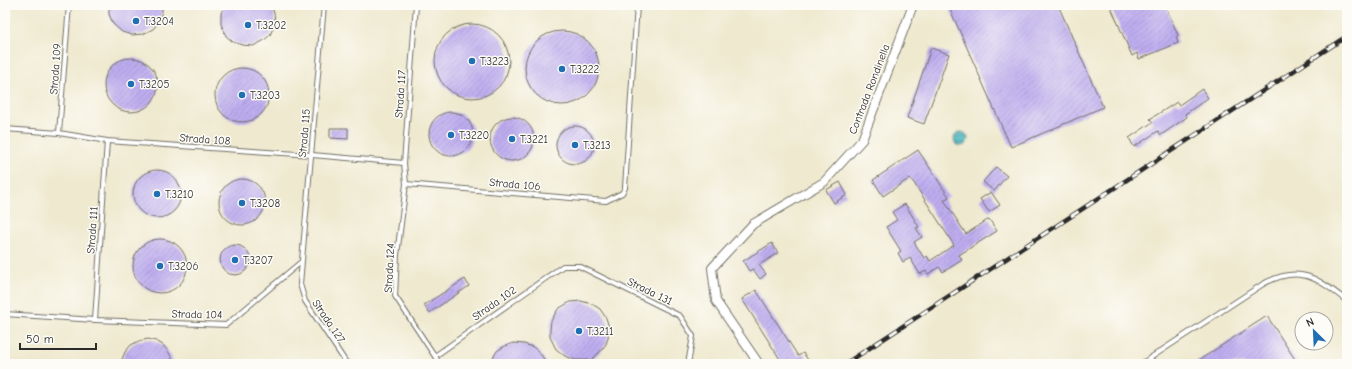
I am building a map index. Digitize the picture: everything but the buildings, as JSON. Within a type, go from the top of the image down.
[{"type":"street","name":"Contrada Rondinella","points":[[759,364],[716,301],[712,268],[753,224],[824,182],[862,140],[913,5]]},
{"type":"lane","name":"Strada 109","points":[[59,133],[69,5]]},
{"type":"lane","name":"Strada 115","points":[[301,262],[312,155],[324,5]]},
{"type":"lane","name":"Strada 117","points":[[406,184],[404,163],[416,5]]},
{"type":"lane","name":"Strada 106","points":[[406,184],[606,201],[622,193],[625,188],[637,5]]},
{"type":"lane","name":"Strada 108","points":[[5,129],[59,133],[107,141],[404,163]]},
{"type":"lane","name":"Strada 111","points":[[95,320],[107,141]]},
{"type":"lane","name":"Strada 124","points":[[406,184],[397,255],[394,296],[440,364]]},
{"type":"lane","name":"Strada 104","points":[[5,314],[95,320],[226,325],[301,262]]},
{"type":"lane","name":"Strada 127","points":[[301,262],[300,284],[305,301],[347,364]]},
{"type":"lane","name":"Strada 102","points":[[435,356],[563,266]]},
{"type":"lane","name":"Strada 131","points":[[563,266],[579,266],[680,316],[693,336],[688,364]]},
{"type":"lane","points":[[1141,364],[1263,284],[1280,276],[1303,274],[1323,283],[1347,301]]},
{"type":"water","points":[[961,132],[966,134],[968,139],[966,144],[961,146],[956,144],[954,139],[956,134]]},
{"type":"railway","points":[[845,364],[1347,36]]},
{"type":"place","name":"T.3204","points":[[136,21]]},
{"type":"place","name":"T.3202","points":[[248,25]]},
{"type":"place","name":"T.3223","points":[[472,61]]},
{"type":"place","name":"T.3222","points":[[562,69]]},
{"type":"place","name":"T.3205","points":[[131,84]]},
{"type":"place","name":"T.3203","points":[[242,95]]},
{"type":"place","name":"T.3220","points":[[451,135]]},
{"type":"place","name":"T.3221","points":[[512,139]]},
{"type":"place","name":"T.3213","points":[[575,145]]},
{"type":"place","name":"T.3210","points":[[157,194]]},
{"type":"place","name":"T.3208","points":[[242,203]]},
{"type":"place","name":"T.3207","points":[[235,260]]},
{"type":"place","name":"T.3206","points":[[160,266]]},
{"type":"place","name":"T.3211","points":[[579,331]]}]
